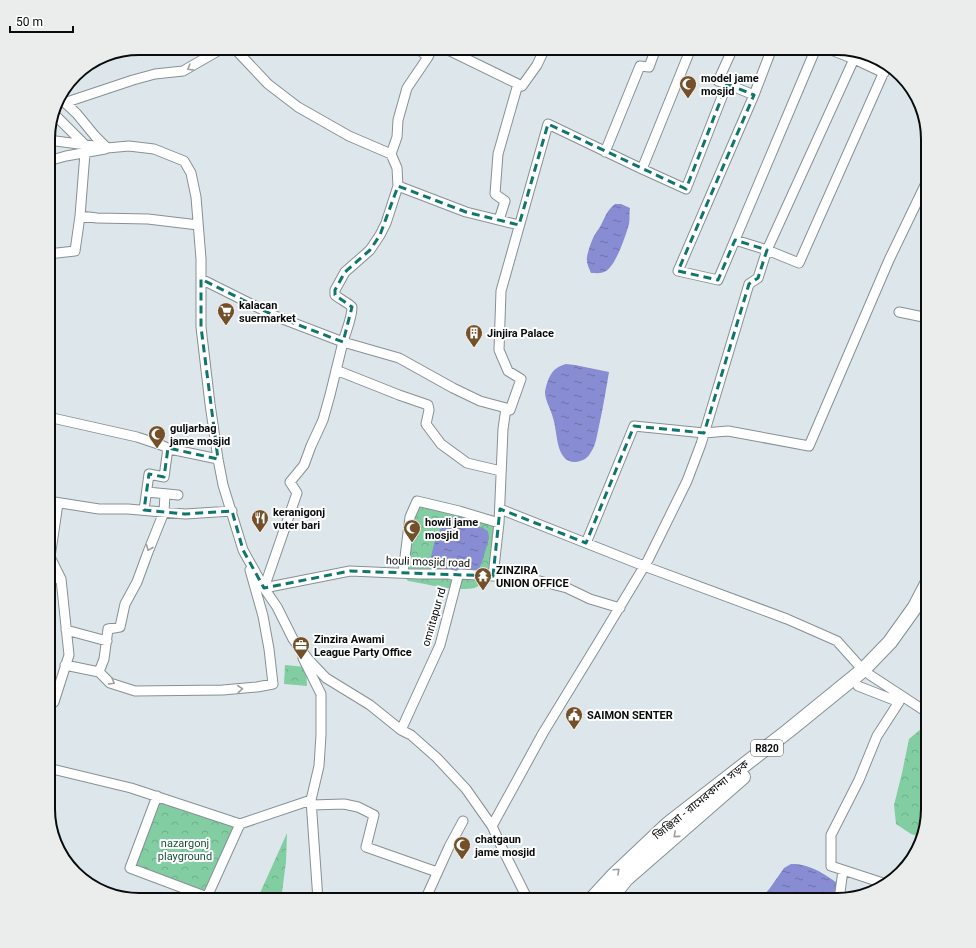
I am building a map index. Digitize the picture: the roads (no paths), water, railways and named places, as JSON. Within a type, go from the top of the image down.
[{"type":"main road","name":"জিঞ্জিরা - রামেরকান্দা সড়ক","points":[[597,893],[614,875],[668,824],[824,708],[858,686],[915,607],[921,595]]},
{"type":"main road","name":"জিঞ্জিরা - রামেরকান্দা সড়ক","points":[[615,893],[626,879],[672,838],[897,646],[921,612]]},
{"type":"street","points":[[66,99],[155,74],[183,72],[210,55]]},
{"type":"street","points":[[241,55],[268,84],[298,107],[349,136],[391,154]]},
{"type":"street","points":[[264,588],[297,493],[290,482],[304,465],[323,420],[343,342],[352,314],[352,307],[335,295],[335,290],[345,272],[370,250],[386,223],[398,186],[397,168],[391,154],[397,137],[398,120],[407,88],[428,57],[426,55]]},
{"type":"street","points":[[458,55],[522,86],[537,65],[542,55]]},
{"type":"street","points":[[605,152],[640,66],[649,67],[653,55]]},
{"type":"street","points":[[642,169],[688,55]]},
{"type":"street","points":[[730,55],[718,81],[754,95]]},
{"type":"street","points":[[769,55],[754,95],[678,271],[718,280],[813,55]]},
{"type":"street","points":[[845,55],[882,68]]},
{"type":"street","points":[[492,826],[544,733],[620,608],[668,522],[699,451],[749,284],[758,278],[767,250],[854,59]]},
{"type":"street","points":[[735,240],[767,250],[799,263],[885,70]]},
{"type":"street","points":[[499,220],[505,201],[495,194],[498,154],[518,84]]},
{"type":"street","points":[[201,279],[275,316],[343,342],[399,358],[480,401],[510,410],[521,379],[508,371],[499,350],[501,291],[548,124],[686,189],[727,84]]},
{"type":"street","points":[[64,102],[77,114],[107,148]]},
{"type":"street","points":[[55,253],[75,251],[80,216],[85,149],[58,118]]},
{"type":"street","points":[[55,142],[85,149],[106,149],[129,146],[154,149],[184,161],[190,173],[196,197],[201,259],[200,327],[218,458],[223,485],[263,616],[273,684],[223,690],[135,691],[110,683],[99,672],[66,665]]},
{"type":"street","points":[[55,159],[85,149]]},
{"type":"street","points":[[398,186],[466,212],[519,225]]},
{"type":"street","points":[[586,543],[634,426],[704,433],[728,431],[809,446],[889,260],[921,194]]},
{"type":"street","points":[[80,216],[97,218],[148,218],[198,225]]},
{"type":"street","points":[[899,312],[921,317]]},
{"type":"street","points":[[336,370],[399,395],[428,404],[429,410],[426,424],[441,444],[467,463],[501,471]]},
{"type":"street","points":[[493,576],[499,523],[503,429],[506,408]]},
{"type":"street","points":[[55,419],[137,437],[168,448],[218,458]]},
{"type":"street","points":[[144,510],[149,474],[164,477],[168,448]]},
{"type":"street","points":[[147,492],[178,495]]},
{"type":"street","points":[[99,672],[104,660],[108,629],[120,627],[125,604],[137,582],[164,512],[165,494]]},
{"type":"street","points":[[403,573],[410,517],[417,501],[459,511],[499,523]]},
{"type":"street","points":[[55,502],[99,509],[128,509],[185,514],[232,511]]},
{"type":"street","points":[[55,523],[58,503]]},
{"type":"street","points":[[500,509],[644,566],[786,619],[837,641],[867,673],[921,708]]},
{"type":"street","points":[[244,550],[264,588],[277,607],[321,694],[319,766],[312,803],[318,893]]},
{"type":"street","points":[[55,566],[62,579],[69,655],[55,699]]},
{"type":"street","name":"houli mosjid road","points":[[264,588],[350,571],[449,574],[458,576],[460,574],[528,578],[567,588],[590,599],[620,608]]},
{"type":"street","name":"omritapur rd","points":[[401,730],[440,645],[458,576]]},
{"type":"street","points":[[55,578],[62,579]]},
{"type":"street","points":[[66,630],[107,641]]},
{"type":"street","points":[[293,638],[308,659],[326,678],[370,705],[401,730],[411,735],[437,758],[466,789],[492,826],[524,893]]},
{"type":"street","points":[[858,686],[898,702],[877,736],[860,780],[831,835],[831,866],[879,882]]},
{"type":"street","points":[[55,770],[131,788],[240,824],[312,803],[344,804],[358,807],[374,815],[366,847],[437,872]]},
{"type":"street","points":[[157,796],[130,868],[192,893]]},
{"type":"street","points":[[427,893],[463,821]]},
{"type":"street","points":[[210,893],[240,824]]},
{"type":"street","points":[[840,893],[843,870]]},
{"type":"water","points":[[615,204],[621,204],[630,208],[629,224],[626,235],[610,268],[602,273],[591,273],[587,259],[590,246],[606,214]]},
{"type":"water","points":[[566,364],[609,372],[594,446],[587,458],[576,462],[569,461],[564,458],[558,446],[555,424],[545,395],[546,385],[552,372]]},
{"type":"water","points":[[464,516],[488,531],[489,538],[479,569],[471,571],[435,573],[431,564],[431,557],[440,530],[446,522],[454,518]]},
{"type":"water","points":[[791,864],[798,864],[811,868],[824,874],[841,886],[839,893],[766,893],[784,868]]},
{"type":"place","name":"model jame mosjid","points":[[688,99]]},
{"type":"place","name":"kalacan suermarket","points":[[226,326]]},
{"type":"place","name":"Jinjira Palace","points":[[474,348]]},
{"type":"place","name":"guljarbag jame mosjid","points":[[157,449]]},
{"type":"place","name":"keranigonj vuter bari","points":[[260,533]]},
{"type":"place","name":"howli jame mosjid","points":[[412,543]]},
{"type":"place","name":"ZINZIRA UNION OFFICE","points":[[483,591]]},
{"type":"place","name":"Zinzira Awami League Party Office","points":[[301,660]]},
{"type":"place","name":"SAIMON SENTER","points":[[574,730]]},
{"type":"place","name":"chatgaun jame mosjid","points":[[462,860]]},
{"type":"park label","name":"nazargonj playground","points":[[185,849]]}]
